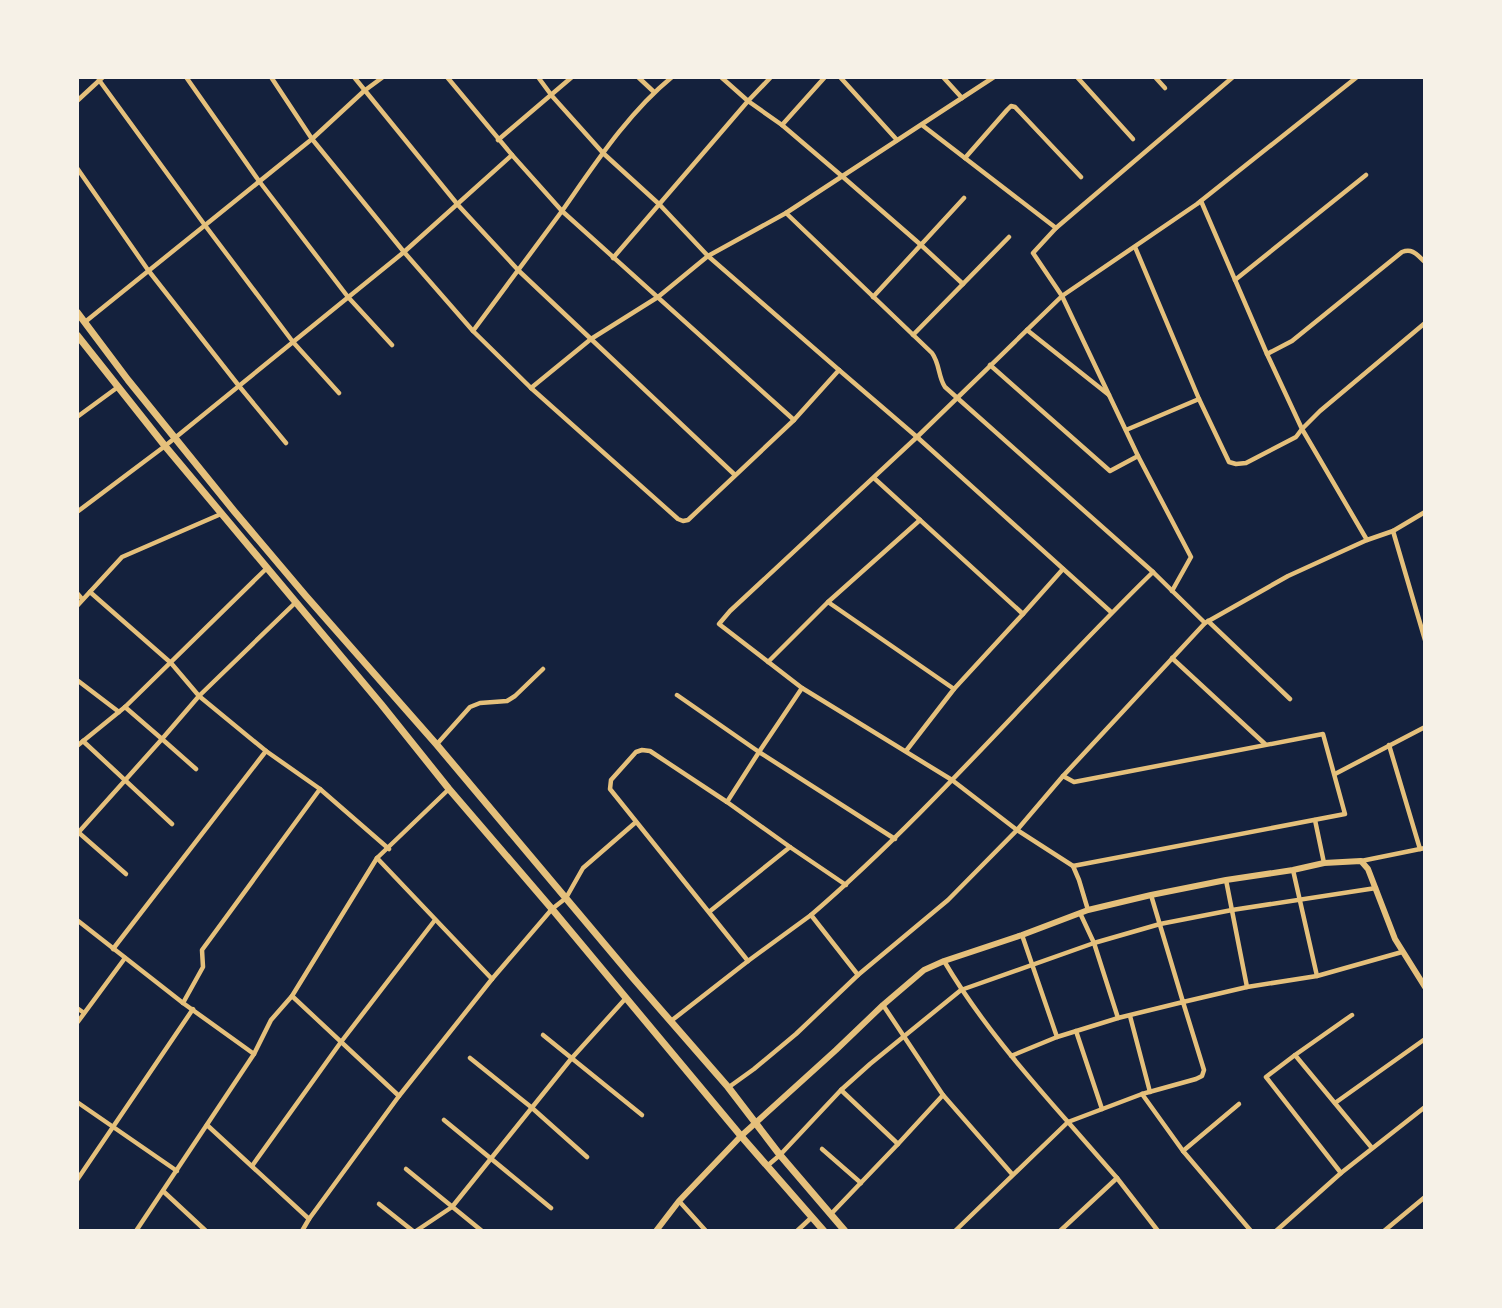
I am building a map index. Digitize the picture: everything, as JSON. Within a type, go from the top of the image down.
[{"type":"main road","points":[[77,312],[234,511],[728,1087],[780,1155],[845,1231]]},
{"type":"main road","points":[[77,335],[165,446],[449,789],[824,1231]]},
{"type":"street","points":[[186,77],[258,181],[348,297],[392,345]]},
{"type":"street","points":[[271,77],[312,139],[404,252],[473,331],[531,388],[678,519],[688,520],[794,420],[839,370]]},
{"type":"street","points":[[354,77],[458,205],[519,271],[735,475]]},
{"type":"street","points":[[85,322],[312,139],[364,90],[383,77]]},
{"type":"street","points":[[447,77],[498,140],[562,211],[794,420]]},
{"type":"street","points":[[538,77],[603,153],[660,205],[708,256],[917,437],[1111,612]]},
{"type":"street","points":[[498,140],[572,77]]},
{"type":"street","points":[[638,77],[654,92]]},
{"type":"street","points":[[473,331],[603,153],[654,92],[672,77]]},
{"type":"street","points":[[721,77],[748,101],[782,125],[963,284]]},
{"type":"street","points":[[613,258],[771,77]]},
{"type":"street","points":[[782,125],[825,77]]},
{"type":"street","points":[[840,77],[897,140]]},
{"type":"street","points":[[943,77],[962,98]]},
{"type":"street","points":[[531,388],[591,339],[658,298],[708,256],[786,213],[994,77]]},
{"type":"street","points":[[1076,77],[1133,139]]},
{"type":"street","points":[[1155,77],[1165,88]]},
{"type":"street","points":[[1172,591],[1191,557],[1138,456],[1062,296],[1033,253],[1056,228],[1233,77]]},
{"type":"street","points":[[1118,1018],[1084,912],[1079,880],[1073,866],[1017,830],[952,780],[802,688],[719,624],[1062,296],[1201,201],[1357,77]]},
{"type":"street","points":[[77,101],[101,79],[204,224],[293,342],[339,393]]},
{"type":"street","points":[[965,158],[1007,110],[1015,107],[1081,177]]},
{"type":"street","points":[[922,125],[1056,228]]},
{"type":"street","points":[[77,512],[165,446],[404,252],[512,155]]},
{"type":"street","points":[[77,168],[148,270],[286,443]]},
{"type":"street","points":[[1235,280],[1366,175]]},
{"type":"street","points":[[873,297],[964,198]]},
{"type":"street","points":[[1201,201],[1302,429],[1367,540]]},
{"type":"street","points":[[786,213],[937,360],[941,382],[957,398],[1153,572],[1290,699]]},
{"type":"street","points":[[913,335],[1009,237]]},
{"type":"street","points":[[1135,247],[1199,399],[1230,462],[1236,464],[1246,463],[1296,437],[1320,411],[1425,323]]},
{"type":"street","points":[[1267,354],[1292,341],[1402,252],[1414,252],[1425,262]]},
{"type":"street","points":[[1027,330],[1109,395]]},
{"type":"street","points":[[990,365],[1110,471],[1138,456]]},
{"type":"street","points":[[77,417],[118,386]]},
{"type":"street","points":[[1126,430],[1199,399]]},
{"type":"street","points":[[874,478],[1023,614]]},
{"type":"street","points":[[728,1087],[796,1034],[858,975],[947,900],[1017,830],[1063,776],[1207,622],[1288,576],[1392,531],[1425,513]]},
{"type":"street","points":[[77,606],[122,557],[222,514]]},
{"type":"street","points":[[768,662],[828,602],[920,520]]},
{"type":"street","points":[[1392,531],[1425,640]]},
{"type":"street","points":[[77,746],[125,707],[267,568]]},
{"type":"street","points":[[906,751],[954,689],[1063,569]]},
{"type":"street","points":[[671,1021],[811,915],[846,885],[895,839],[1111,612],[1153,572]]},
{"type":"street","points":[[90,592],[171,663],[199,696],[266,751],[320,789],[388,849]]},
{"type":"street","points":[[77,593],[82,599]]},
{"type":"street","points":[[828,602],[954,689]]},
{"type":"street","points":[[126,874],[78,832],[199,696],[295,603]]},
{"type":"street","points":[[1172,658],[1266,745]]},
{"type":"street","points":[[437,745],[470,707],[480,703],[507,701],[543,669]]},
{"type":"street","points":[[77,680],[119,712]]},
{"type":"street","points":[[727,802],[802,688]]},
{"type":"street","points":[[677,695],[759,752],[895,839]]},
{"type":"street","points":[[125,707],[196,769]]},
{"type":"street","points":[[1335,774],[1425,727]]},
{"type":"street","points":[[1063,776],[1074,782],[1323,734],[1345,814],[1073,866]]},
{"type":"street","points":[[83,741],[172,824]]},
{"type":"street","points":[[656,1231],[679,1201],[741,1136],[883,1004],[925,970],[1084,912],[1151,895],[1324,863],[1361,861],[1422,848],[1390,745]]},
{"type":"street","points":[[113,949],[266,751]]},
{"type":"street","points":[[748,961],[609,787],[611,780],[636,752],[650,751],[846,885]]},
{"type":"street","points":[[183,1003],[203,967],[202,950],[320,789]]},
{"type":"street","points":[[136,1231],[254,1054],[271,1020],[292,996],[377,858],[449,789]]},
{"type":"street","points":[[1315,820],[1324,863]]},
{"type":"street","points":[[302,1231],[399,1096],[492,979],[552,909],[566,898],[583,868],[636,822]]},
{"type":"street","points":[[709,912],[790,846]]},
{"type":"street","points":[[377,858],[492,979]]},
{"type":"street","points":[[1361,861],[1368,869],[1395,939],[1425,987]]},
{"type":"street","points":[[1293,870],[1317,976]]},
{"type":"street","points":[[1226,880],[1248,988]]},
{"type":"street","points":[[767,1166],[842,1090],[902,1035],[961,990],[1094,943],[1160,924],[1376,888]]},
{"type":"street","points":[[956,1231],[1068,1122],[1142,1094],[1202,1076],[1204,1070],[1151,895]]},
{"type":"street","points":[[811,915],[858,975]]},
{"type":"street","points":[[77,919],[183,1003],[254,1054]]},
{"type":"street","points":[[252,1166],[341,1042],[435,920]]},
{"type":"street","points":[[1022,935],[1057,1037]]},
{"type":"street","points":[[1011,1056],[1057,1037],[1118,1018],[1248,988],[1317,976],[1402,952]]},
{"type":"street","points":[[77,1023],[125,958]]},
{"type":"street","points":[[944,961],[961,990],[1011,1056],[1117,1178],[1158,1231]]},
{"type":"street","points":[[292,996],[399,1096]]},
{"type":"street","points":[[379,1204],[415,1231],[452,1207],[531,1107],[626,998]]},
{"type":"street","points":[[883,1004],[943,1095],[1012,1174]]},
{"type":"street","points":[[77,1008],[84,1013]]},
{"type":"street","points":[[77,1180],[193,1009]]},
{"type":"street","points":[[1341,1173],[1266,1077],[1352,1015]]},
{"type":"street","points":[[1130,1016],[1150,1092]]},
{"type":"street","points":[[1076,1031],[1102,1109]]},
{"type":"street","points":[[543,1035],[642,1115]]},
{"type":"street","points":[[1335,1103],[1425,1039]]},
{"type":"street","points":[[1295,1055],[1372,1148]]},
{"type":"street","points":[[470,1058],[587,1157]]},
{"type":"street","points":[[842,1090],[898,1144]]},
{"type":"street","points":[[1142,1094],[1183,1151],[1251,1231]]},
{"type":"street","points":[[831,1214],[943,1095]]},
{"type":"street","points":[[77,1102],[177,1171]]},
{"type":"street","points":[[1183,1151],[1239,1104]]},
{"type":"street","points":[[1276,1231],[1341,1173],[1425,1107]]},
{"type":"street","points":[[444,1120],[551,1208]]},
{"type":"street","points":[[207,1124],[309,1219]]},
{"type":"street","points":[[822,1149],[861,1183]]},
{"type":"street","points":[[406,1168],[482,1231]]},
{"type":"street","points":[[1060,1231],[1117,1178]]},
{"type":"street","points":[[163,1191],[206,1231]]},
{"type":"street","points":[[1384,1231],[1425,1197]]},
{"type":"street","points":[[679,1201],[706,1231]]},
{"type":"street","points":[[797,1231],[812,1217]]}]
